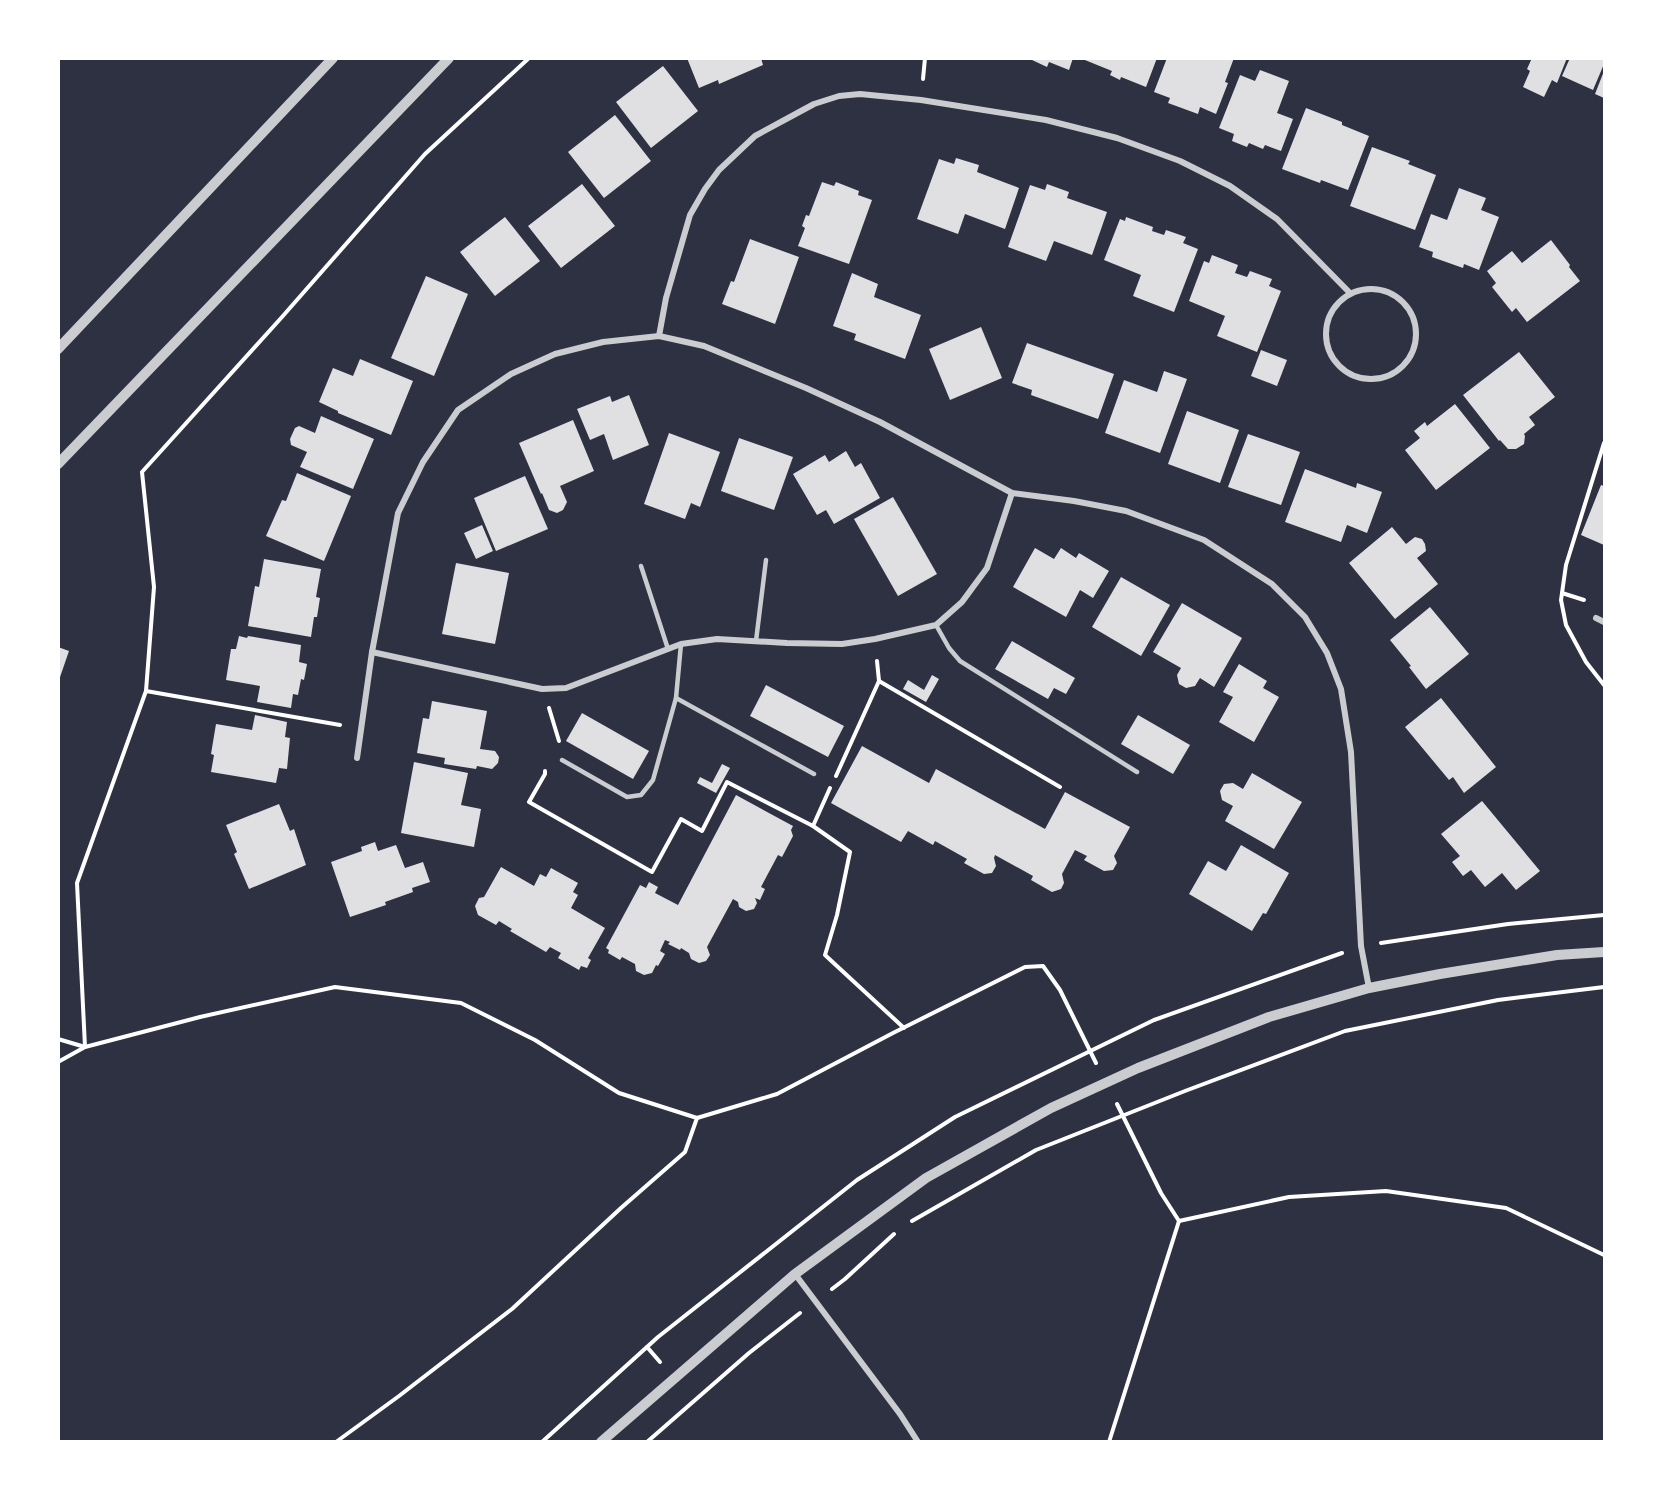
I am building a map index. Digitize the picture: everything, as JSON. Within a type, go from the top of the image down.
[{"type":"street","points":[[58,349],[333,58]]},
{"type":"street","points":[[58,464],[449,58]]},
{"type":"street","points":[[659,336],[666,298],[690,215],[719,170],[755,136],[814,104],[839,96],[860,94],[921,100],[1046,120],[1117,138],[1180,161],[1230,186],[1277,219],[1350,293]]},
{"type":"street","points":[[1370,288],[1390,292],[1406,305],[1415,322],[1416,343],[1407,362],[1392,375],[1372,380],[1352,376],[1336,363],[1326,345],[1326,325],[1335,306],[1350,293],[1370,288]]},
{"type":"street","points":[[357,758],[372,652],[398,513],[423,462],[458,410],[511,374],[555,354],[603,342],[659,336],[704,346],[806,388],[880,422],[1012,493],[1126,511],[1204,540],[1272,584],[1305,617],[1327,653],[1341,689],[1351,752],[1361,946],[1369,988]]},
{"type":"street","points":[[372,652],[542,689],[566,688],[681,644],[717,639],[842,644],[936,625],[962,602],[987,568],[1012,493]]},
{"type":"street","points":[[1596,618],[1605,622]]},
{"type":"street","points":[[601,1442],[795,1274],[926,1178],[1051,1108],[1138,1068],[1269,1017],[1369,988],[1545,957],[1605,952]]},
{"type":"street","points":[[795,1274],[900,1414],[918,1442]]},
{"type":"lane","points":[[756,641],[766,560]]},
{"type":"lane","points":[[640,566],[668,649]]},
{"type":"lane","points":[[936,625],[960,662],[1137,772]]},
{"type":"lane","points":[[562,760],[627,797],[641,795],[653,780],[676,698],[681,644]]},
{"type":"lane","points":[[676,698],[814,774]]},
{"type":"path","points":[[85,1047],[78,883],[146,691],[154,587],[142,472],[274,326],[424,154],[529,58]]},
{"type":"path","points":[[1605,443],[1566,565],[1561,600],[1566,625],[1586,662],[1605,685]]},
{"type":"path","points":[[874,639],[879,681],[813,826],[850,852],[837,915],[825,955],[904,1028]]},
{"type":"path","points":[[879,681],[1060,787]]},
{"type":"path","points":[[542,689],[558,736],[562,760]]},
{"type":"path","points":[[146,691],[360,729]]},
{"type":"path","points":[[58,1062],[85,1047],[200,1017],[335,987],[461,1003],[535,1040],[619,1093],[697,1118],[777,1094],[1025,967],[1042,966],[1060,990]]},
{"type":"path","points":[[647,1442],[748,1353],[845,1280],[902,1227],[1036,1150],[1345,1031],[1498,1000],[1605,987]]},
{"type":"path","points":[[58,1039],[85,1047]]},
{"type":"path","points":[[336,1442],[512,1309],[685,1152],[697,1118]]},
{"type":"path","points":[[1179,1221],[1289,1197],[1386,1191],[1506,1209],[1605,1255]]},
{"type":"path","points":[[1161,1193],[1179,1221]]},
{"type":"path","points":[[1109,1442],[1179,1221]]},
{"type":"building","points":[[687,58],[761,58],[763,65],[719,84],[718,80],[699,88]]},
{"type":"building","points":[[1033,58],[1073,58],[1069,70],[1049,62],[1047,67],[1032,60]]},
{"type":"building","points":[[1080,58],[1157,58],[1146,87],[1121,77],[1120,80],[1110,75],[1112,71]]},
{"type":"building","points":[[1167,58],[1234,58],[1225,82],[1228,83],[1216,114],[1200,107],[1198,114],[1168,103],[1170,98],[1154,92]]},
{"type":"building","points":[[1532,58],[1567,58],[1557,83],[1552,80],[1544,97],[1523,87],[1530,71],[1527,69]]},
{"type":"building","points":[[1570,58],[1604,58],[1604,64],[1593,90],[1562,76]]},
{"type":"building","points":[[663,66],[698,111],[651,148],[616,102]]},
{"type":"building","points":[[1260,70],[1289,81],[1277,113],[1293,119],[1281,151],[1265,145],[1263,149],[1249,143],[1247,147],[1232,141],[1234,134],[1219,128],[1240,75],[1255,81]]},
{"type":"building","points":[[1604,71],[1604,98],[1595,94]]},
{"type":"building","points":[[1306,108],[1342,122],[1342,125],[1369,136],[1348,190],[1321,180],[1320,183],[1282,169]]},
{"type":"building","points":[[615,115],[651,161],[604,198],[568,152]]},
{"type":"building","points":[[1372,147],[1410,161],[1408,164],[1436,175],[1415,230],[1350,206]]},
{"type":"building","points":[[956,158],[979,165],[977,172],[1019,188],[1005,229],[965,214],[958,234],[917,219],[939,159],[954,164]]},
{"type":"building","points":[[822,182],[834,186],[836,182],[859,191],[858,195],[872,200],[849,264],[798,246],[805,228],[802,226],[806,215],[809,216]]},
{"type":"building","points":[[582,184],[615,226],[561,268],[528,226]]},
{"type":"building","points":[[1047,184],[1069,192],[1067,198],[1107,212],[1092,255],[1054,241],[1046,261],[1008,247],[1030,185],[1045,190]]},
{"type":"building","points":[[1459,188],[1486,198],[1481,210],[1499,217],[1479,270],[1464,264],[1463,268],[1432,257],[1433,252],[1419,247],[1431,214],[1447,220]]},
{"type":"building","points":[[505,217],[540,261],[495,296],[460,252]]},
{"type":"building","points":[[1126,217],[1153,227],[1152,231],[1164,235],[1166,230],[1186,237],[1183,243],[1198,249],[1174,312],[1133,296],[1141,275],[1104,260],[1120,219],[1125,221]]},
{"type":"building","points":[[750,239],[799,257],[775,324],[722,304],[731,281],[734,282]]},
{"type":"building","points":[[1551,240],[1580,281],[1527,322],[1516,308],[1512,312],[1492,287],[1496,283],[1487,271],[1512,251],[1522,263]]},
{"type":"building","points":[[1212,255],[1238,265],[1235,273],[1247,277],[1250,271],[1272,279],[1269,286],[1281,291],[1257,352],[1217,336],[1225,316],[1189,301],[1204,261],[1209,263]]},
{"type":"building","points":[[852,273],[878,284],[874,297],[921,315],[905,359],[854,340],[856,334],[833,326]]},
{"type":"building","points":[[426,276],[468,294],[434,376],[391,358]]},
{"type":"building","points":[[981,327],[1002,378],[950,400],[929,349]]},
{"type":"building","points":[[1027,343],[1114,374],[1098,419],[1031,395],[1032,390],[1012,383]]},
{"type":"building","points":[[1261,350],[1287,360],[1277,386],[1251,376]]},
{"type":"building","points":[[1519,352],[1555,397],[1529,417],[1535,425],[1524,434],[1524,444],[1516,449],[1508,449],[1463,395]]},
{"type":"building","points":[[360,359],[413,381],[391,435],[338,413],[319,402],[333,368],[353,376]]},
{"type":"building","points":[[1164,371],[1187,379],[1160,453],[1105,433],[1124,380],[1157,392]]},
{"type":"building","points":[[629,395],[649,445],[613,460],[604,434],[590,440],[577,409],[610,396],[612,402]]},
{"type":"building","points":[[1455,404],[1490,448],[1436,490],[1405,450],[1420,438],[1414,431],[1425,422],[1427,426]]},
{"type":"building","points":[[1187,411],[1239,430],[1220,483],[1168,464]]},
{"type":"building","points":[[321,416],[374,439],[353,489],[300,467],[307,452],[291,445],[290,439],[295,428],[299,426],[315,433]]},
{"type":"building","points":[[573,420],[594,471],[560,486],[567,502],[563,510],[557,513],[549,510],[519,443]]},
{"type":"building","points":[[669,433],[720,452],[700,507],[691,503],[685,519],[644,504]]},
{"type":"building","points":[[1248,434],[1300,452],[1281,505],[1228,487]]},
{"type":"building","points":[[739,438],[793,457],[774,510],[721,491]]},
{"type":"building","points":[[846,451],[855,467],[861,463],[880,498],[834,524],[826,510],[817,515],[793,474],[825,455],[829,462]]},
{"type":"building","points":[[1305,469],[1356,488],[1357,483],[1382,492],[1367,533],[1347,525],[1341,542],[1285,522]]},
{"type":"building","points":[[297,473],[351,496],[324,561],[266,536],[282,500],[286,501]]},
{"type":"building","points":[[525,476],[548,529],[496,551],[474,498]]},
{"type":"building","points":[[1601,485],[1604,486],[1604,545],[1581,535]]},
{"type":"building","points":[[893,497],[937,574],[898,596],[854,519]]},
{"type":"building","points":[[482,525],[493,551],[476,559],[464,533]]},
{"type":"building","points":[[1392,527],[1406,544],[1415,537],[1422,539],[1426,551],[1417,558],[1438,584],[1395,619],[1349,563]]},
{"type":"building","points":[[1035,548],[1054,559],[1061,548],[1076,558],[1079,553],[1109,571],[1093,598],[1080,590],[1066,617],[1013,587]]},
{"type":"building","points":[[264,559],[321,569],[316,597],[320,598],[311,637],[248,626],[255,586],[259,587]]},
{"type":"building","points":[[456,563],[509,573],[495,644],[442,634]]},
{"type":"building","points":[[1121,577],[1170,605],[1141,656],[1092,627]]},
{"type":"building","points":[[1182,603],[1242,638],[1214,687],[1200,678],[1195,686],[1186,688],[1179,684],[1177,675],[1181,668],[1153,652]]},
{"type":"building","points":[[1430,607],[1469,654],[1426,689],[1390,640]]},
{"type":"building","points":[[239,636],[301,645],[299,662],[307,664],[298,695],[293,694],[291,708],[257,702],[260,686],[226,680],[231,649],[236,649]]},
{"type":"building","points":[[1012,641],[1075,678],[1066,694],[1054,688],[1048,699],[995,669]]},
{"type":"building","points":[[58,647],[69,651],[59,680],[58,680]]},
{"type":"building","points":[[1239,664],[1267,681],[1263,688],[1279,697],[1254,742],[1219,722],[1233,697],[1223,692]]},
{"type":"building","points":[[932,675],[939,679],[926,702],[903,689],[908,680],[924,690]]},
{"type":"building","points":[[766,685],[844,726],[828,757],[750,716]]},
{"type":"building","points":[[1441,698],[1496,767],[1464,793],[1453,777],[1449,780],[1405,727]]},
{"type":"building","points":[[432,701],[487,711],[480,749],[495,751],[499,757],[498,763],[492,769],[444,764],[445,758],[417,753],[423,718],[429,719]]},
{"type":"building","points":[[582,713],[649,751],[633,779],[566,741]]},
{"type":"building","points":[[255,715],[287,722],[285,737],[290,738],[287,769],[279,768],[276,783],[211,772],[214,755],[211,754],[216,724],[252,730]]},
{"type":"building","points":[[1138,715],[1190,745],[1173,774],[1121,744]]},
{"type":"building","points":[[862,746],[929,783],[936,769],[1045,829],[1065,792],[1130,827],[1114,856],[1117,863],[1113,870],[1104,871],[1084,860],[1087,856],[1075,850],[1062,874],[1064,883],[1061,889],[1052,892],[1031,880],[1033,876],[995,855],[996,866],[992,873],[984,874],[964,863],[967,859],[935,841],[933,845],[908,831],[901,842],[831,803]]},
{"type":"building","points":[[414,762],[468,773],[461,805],[481,809],[474,847],[401,833]]},
{"type":"building","points":[[722,764],[730,768],[716,793],[697,783],[700,777],[712,783]]},
{"type":"building","points":[[1252,773],[1302,802],[1274,849],[1225,821],[1233,806],[1222,800],[1220,791],[1224,784],[1233,783],[1243,789]]},
{"type":"building","points":[[736,795],[793,826],[791,830],[793,836],[782,857],[778,855],[761,887],[765,889],[760,900],[755,898],[757,903],[754,909],[746,911],[739,907],[738,902],[733,899],[707,947],[710,955],[706,961],[699,963],[691,959],[689,953],[668,944],[670,942],[665,940],[660,951],[665,954],[658,966],[656,965],[652,973],[644,975],[636,971],[635,964],[622,957],[620,960],[608,953],[609,950],[606,948],[640,885],[646,888],[649,882],[658,887],[655,893],[678,905]]},
{"type":"building","points":[[1482,801],[1540,871],[1516,890],[1502,873],[1485,887],[1471,870],[1463,876],[1452,862],[1460,856],[1441,834]]},
{"type":"building","points":[[279,804],[290,831],[294,829],[306,865],[249,889],[234,854],[237,852],[226,825]]},
{"type":"building","points":[[375,842],[378,851],[396,845],[405,868],[423,862],[430,882],[412,888],[413,892],[385,902],[386,905],[350,917],[331,862],[362,851],[361,847]]},
{"type":"building","points":[[1241,845],[1289,873],[1266,914],[1263,913],[1252,931],[1189,894],[1208,861],[1226,871]]},
{"type":"building","points":[[501,867],[534,886],[540,874],[546,877],[551,868],[578,883],[573,892],[578,895],[571,908],[605,928],[588,958],[591,960],[587,968],[581,966],[579,970],[558,958],[561,953],[550,947],[546,952],[510,931],[512,929],[499,921],[496,925],[478,915],[475,906],[479,898],[484,897]]}]
